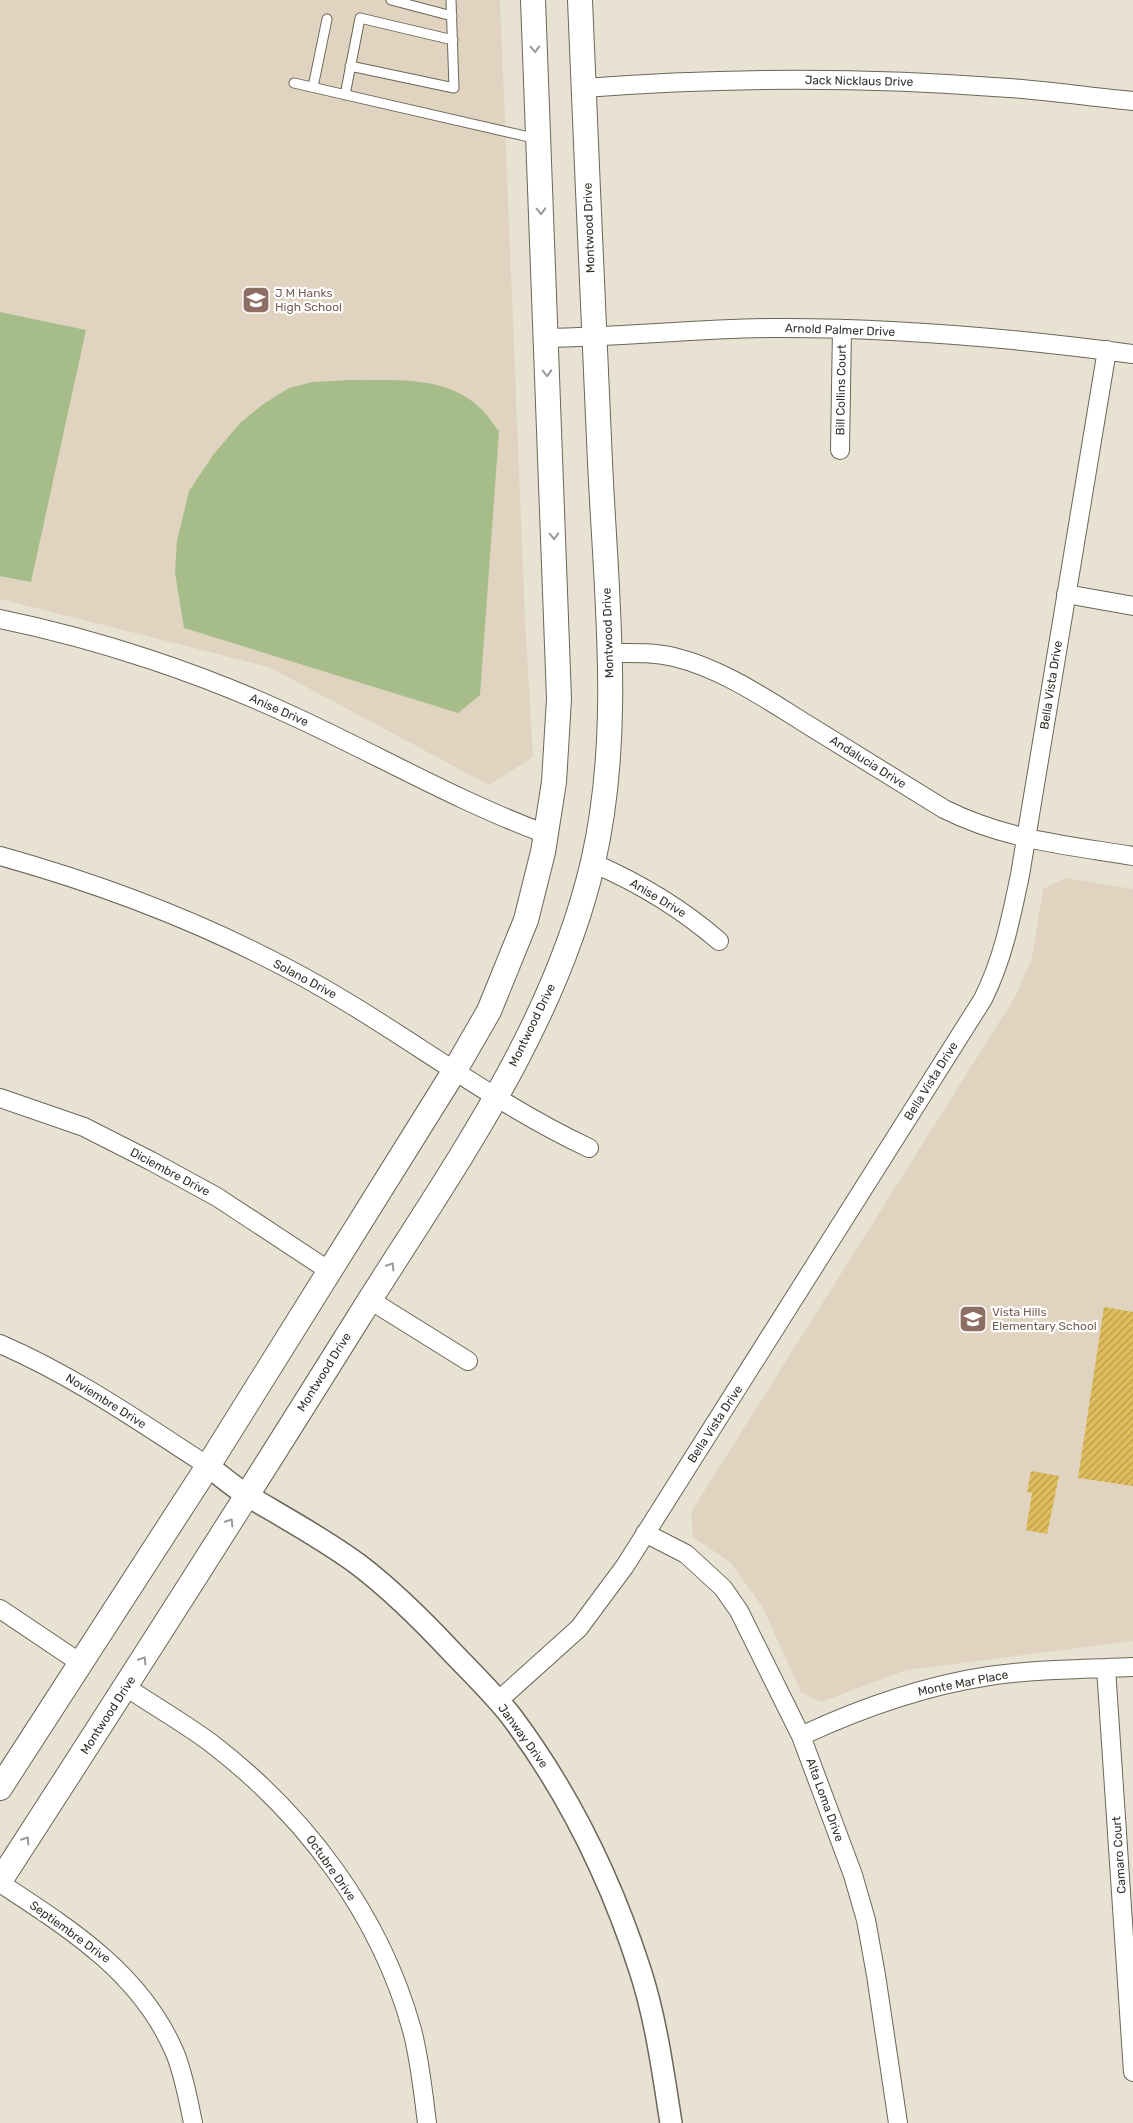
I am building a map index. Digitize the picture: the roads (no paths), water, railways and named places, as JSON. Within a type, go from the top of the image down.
[{"type":"main road","points":[[0,1788],[79,1662],[208,1466],[328,1270],[455,1070],[489,1011],[510,964],[526,920],[546,834],[554,782],[559,699],[533,0]]},
{"type":"main road","name":"Montwood Drive","points":[[0,1882],[248,1495],[496,1097],[547,999],[576,922],[593,863],[603,800],[609,716],[609,653],[593,337],[580,0]]},
{"type":"street","name":"Jack Nicklaus Drive","points":[[584,88],[746,80],[888,81],[1009,88],[1133,101]]},
{"type":"street","name":"Arnold Palmer Drive","points":[[546,338],[769,328],[842,329],[1033,341],[1133,354]]},
{"type":"street","name":"Bill Collins Court","points":[[840,450],[842,329]]},
{"type":"street","name":"Bella Vista Drive","points":[[498,1701],[579,1628],[625,1566],[644,1533],[739,1388],[983,999],[996,972],[1009,930],[1026,838],[1107,350]]},
{"type":"street","points":[[1066,594],[1133,606]]},
{"type":"street","name":"Anise Drive","points":[[0,619],[84,639],[249,696],[336,736],[500,817],[546,834]]},
{"type":"street","name":"Andalucia Drive","points":[[609,653],[644,652],[673,657],[701,665],[769,700],[944,809],[980,826],[1026,838],[1133,856]]},
{"type":"street","name":"Solano Drive","points":[[0,856],[120,893],[225,938],[294,972],[349,1003],[546,1128],[588,1148]]},
{"type":"street","name":"Anise Drive","points":[[593,863],[653,892],[696,922],[719,941]]},
{"type":"street","name":"Diciembre Drive","points":[[0,1098],[84,1127],[151,1161],[218,1197],[328,1270]]},
{"type":"street","points":[[370,1300],[468,1361]]},
{"type":"street","name":"Noviembre Drive","points":[[0,1344],[32,1358],[83,1385],[208,1466]]},
{"type":"street","name":"Janway Drive","points":[[208,1466],[248,1495],[279,1512],[358,1565],[410,1608],[498,1701],[531,1744],[555,1781],[602,1872],[640,1971],[652,2018],[671,2123]]},
{"type":"street","name":"Alta Loma Drive","points":[[644,1533],[686,1554],[723,1588],[739,1611],[801,1736],[853,1876],[866,1920],[898,2123]]},
{"type":"street","points":[[0,1609],[79,1662]]},
{"type":"street","name":"Monte Mar Place","points":[[801,1736],[837,1719],[892,1698],[940,1685],[989,1676],[1048,1670],[1133,1667]]},
{"type":"street","name":"Camaro Court","points":[[1106,1668],[1133,2072]]},
{"type":"street","name":"Octubre Drive","points":[[126,1687],[210,1743],[242,1768],[292,1816],[312,1838],[336,1871],[360,1910],[401,1996],[412,2031],[427,2123]]},
{"type":"street","name":"Septiembre Drive","points":[[0,1882],[76,1934],[110,1961],[133,1985],[159,2022],[175,2053],[185,2084],[193,2123]]},
{"type":"lane","points":[[391,0],[452,16]]},
{"type":"lane","points":[[350,66],[454,88],[451,0]]},
{"type":"lane","points":[[345,95],[360,18],[453,40]]},
{"type":"lane","points":[[313,88],[327,19]]},
{"type":"lane","points":[[294,83],[538,139]]},
{"type":"place","name":"J M Hanks High School","points":[[256,300]]},
{"type":"place","name":"Vista Hills Elementary School","points":[[973,1319]]}]
